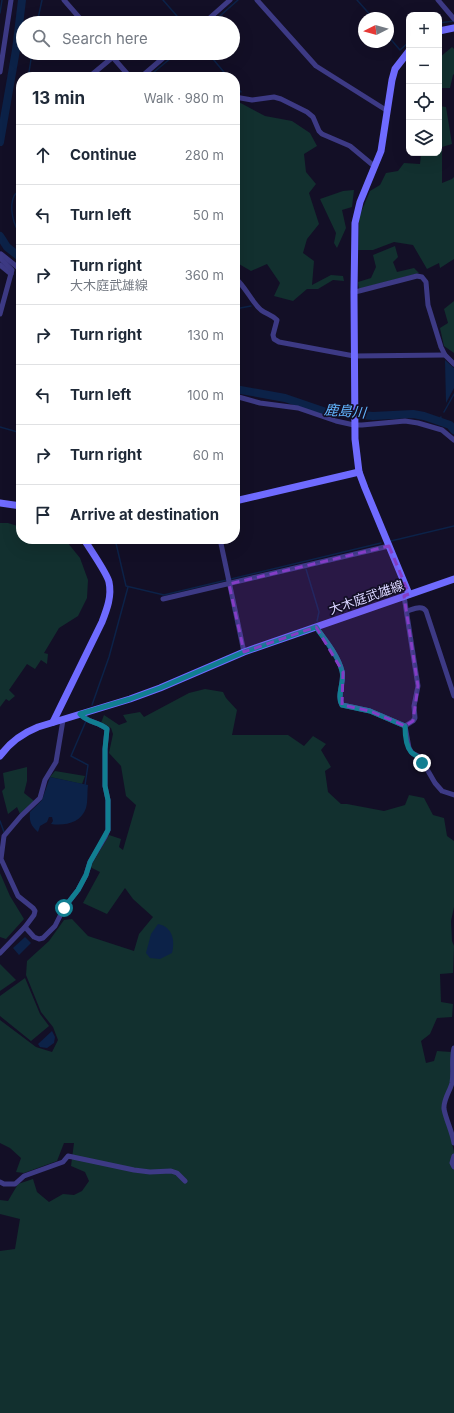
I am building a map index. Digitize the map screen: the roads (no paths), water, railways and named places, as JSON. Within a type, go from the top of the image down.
[{"type":"street","points":[[0,72],[11,0]]},
{"type":"street","points":[[64,0],[78,16]]},
{"type":"street","points":[[212,16],[230,0]]},
{"type":"street","points":[[258,0],[316,66],[386,110]]},
{"type":"street","points":[[438,0],[454,19]]},
{"type":"street","points":[[442,30],[454,28]]},
{"type":"street","points":[[405,726],[415,718],[414,706],[418,686],[406,595],[389,546],[359,472],[356,455],[354,425],[354,292],[355,223],[360,202],[381,151],[385,131],[386,110],[395,69],[406,55]]},
{"type":"street","points":[[94,72],[106,60]]},
{"type":"street","points":[[115,60],[126,72]]},
{"type":"street","points":[[147,72],[161,60]]},
{"type":"street","points":[[240,98],[252,100],[274,97],[307,112],[313,117],[319,131],[322,134],[350,146],[374,166]]},
{"type":"street","points":[[0,254],[16,266]]},
{"type":"street","points":[[0,254],[1,259],[12,270],[0,314]]},
{"type":"street","points":[[0,265],[11,274]]},
{"type":"street","points":[[354,292],[417,276],[422,277],[426,282],[428,305],[441,347],[445,355],[454,364]]},
{"type":"street","points":[[240,283],[254,303],[262,311],[274,317],[276,320],[273,335],[274,339],[279,342],[354,356],[445,355]]},
{"type":"street","points":[[240,397],[260,403],[298,408],[336,421],[354,425],[405,421],[418,423],[442,430],[454,440]]},
{"type":"street","points":[[240,499],[359,472]]},
{"type":"street","points":[[0,503],[16,505]]},
{"type":"street","points":[[53,722],[102,622],[107,609],[110,594],[109,581],[87,544]]},
{"type":"street","points":[[221,544],[244,652]]},
{"type":"street","points":[[163,599],[389,546]]},
{"type":"street","name":"大木庭武雄線","points":[[0,756],[13,741],[26,732],[53,722],[130,699],[160,688],[244,652],[454,579]]},
{"type":"street","points":[[407,611],[421,607],[426,611],[454,696]]},
{"type":"street","points":[[316,627],[340,664],[343,678],[340,698],[342,705],[370,711],[405,726]]},
{"type":"street","points":[[25,927],[34,937],[39,939],[43,938],[55,926],[64,908],[78,890],[86,875],[90,862],[108,830],[108,800],[105,786],[105,749],[107,729],[80,714]]},
{"type":"street","points":[[0,953],[25,927],[35,912],[33,908],[18,896],[0,859],[4,836],[21,816],[40,798],[45,780],[56,762],[63,720]]},
{"type":"street","points":[[405,726],[409,748],[412,753],[420,757],[435,783],[442,791],[454,795]]},
{"type":"street","points":[[454,1048],[452,1055],[454,1073],[452,1084],[444,1103],[444,1110],[454,1142]]},
{"type":"street","points":[[0,1182],[4,1184],[16,1184],[24,1176],[63,1162],[68,1156],[134,1170],[150,1172],[171,1171],[177,1173],[185,1181]]},
{"type":"street","points":[[454,1156],[452,1163],[454,1167]]},
{"type":"water","points":[[445,360],[454,368],[454,388],[446,403]]},
{"type":"water","points":[[50,777],[88,785],[87,806],[84,813],[80,817],[67,824],[51,824],[53,821],[52,817],[49,817],[47,822],[40,826],[38,832],[31,823],[30,812],[42,800]]},
{"type":"water","points":[[158,924],[170,931],[173,939],[172,953],[160,959],[150,958],[146,953],[151,934]]},
{"type":"water","points":[[25,937],[31,943],[19,955],[13,948]]},
{"type":"water","points":[[52,1031],[55,1037],[54,1043],[47,1048],[40,1047],[38,1044]]},
{"type":"waterway","points":[[0,13],[2,0]]},
{"type":"waterway","name":"鹿島川","points":[[20,16],[22,0]]},
{"type":"waterway","points":[[39,16],[42,0]]},
{"type":"waterway","points":[[163,0],[177,16]]},
{"type":"waterway","points":[[220,16],[238,0]]},
{"type":"waterway","points":[[357,0],[368,12]]},
{"type":"waterway","points":[[442,23],[454,21]]},
{"type":"waterway","points":[[394,43],[400,50],[406,45]]},
{"type":"waterway","name":"鹿島川","points":[[0,142],[16,50]]},
{"type":"waterway","points":[[29,72],[31,60]]},
{"type":"waterway","points":[[154,72],[169,60]]},
{"type":"waterway","points":[[214,60],[224,72]]},
{"type":"waterway","points":[[16,193],[12,205],[16,226]]},
{"type":"waterway","name":"鹿島川","points":[[0,236],[7,247],[16,254]]},
{"type":"waterway","points":[[240,308],[251,306]]},
{"type":"waterway","name":"鹿島川","points":[[240,390],[285,398],[326,412],[373,416],[413,414],[424,416],[450,425],[454,430]]},
{"type":"waterway","points":[[444,412],[454,394]]},
{"type":"waterway","points":[[0,427],[16,432]]},
{"type":"waterway","points":[[391,541],[454,526]]},
{"type":"waterway","points":[[116,544],[126,586],[164,595],[381,543]]},
{"type":"waterway","points":[[306,569],[319,612],[317,621]]},
{"type":"waterway","points":[[92,705],[109,657],[128,587]]},
{"type":"waterway","points":[[85,785],[88,765],[71,756],[86,721]]},
{"type":"waterway","points":[[0,821],[4,832]]}]
